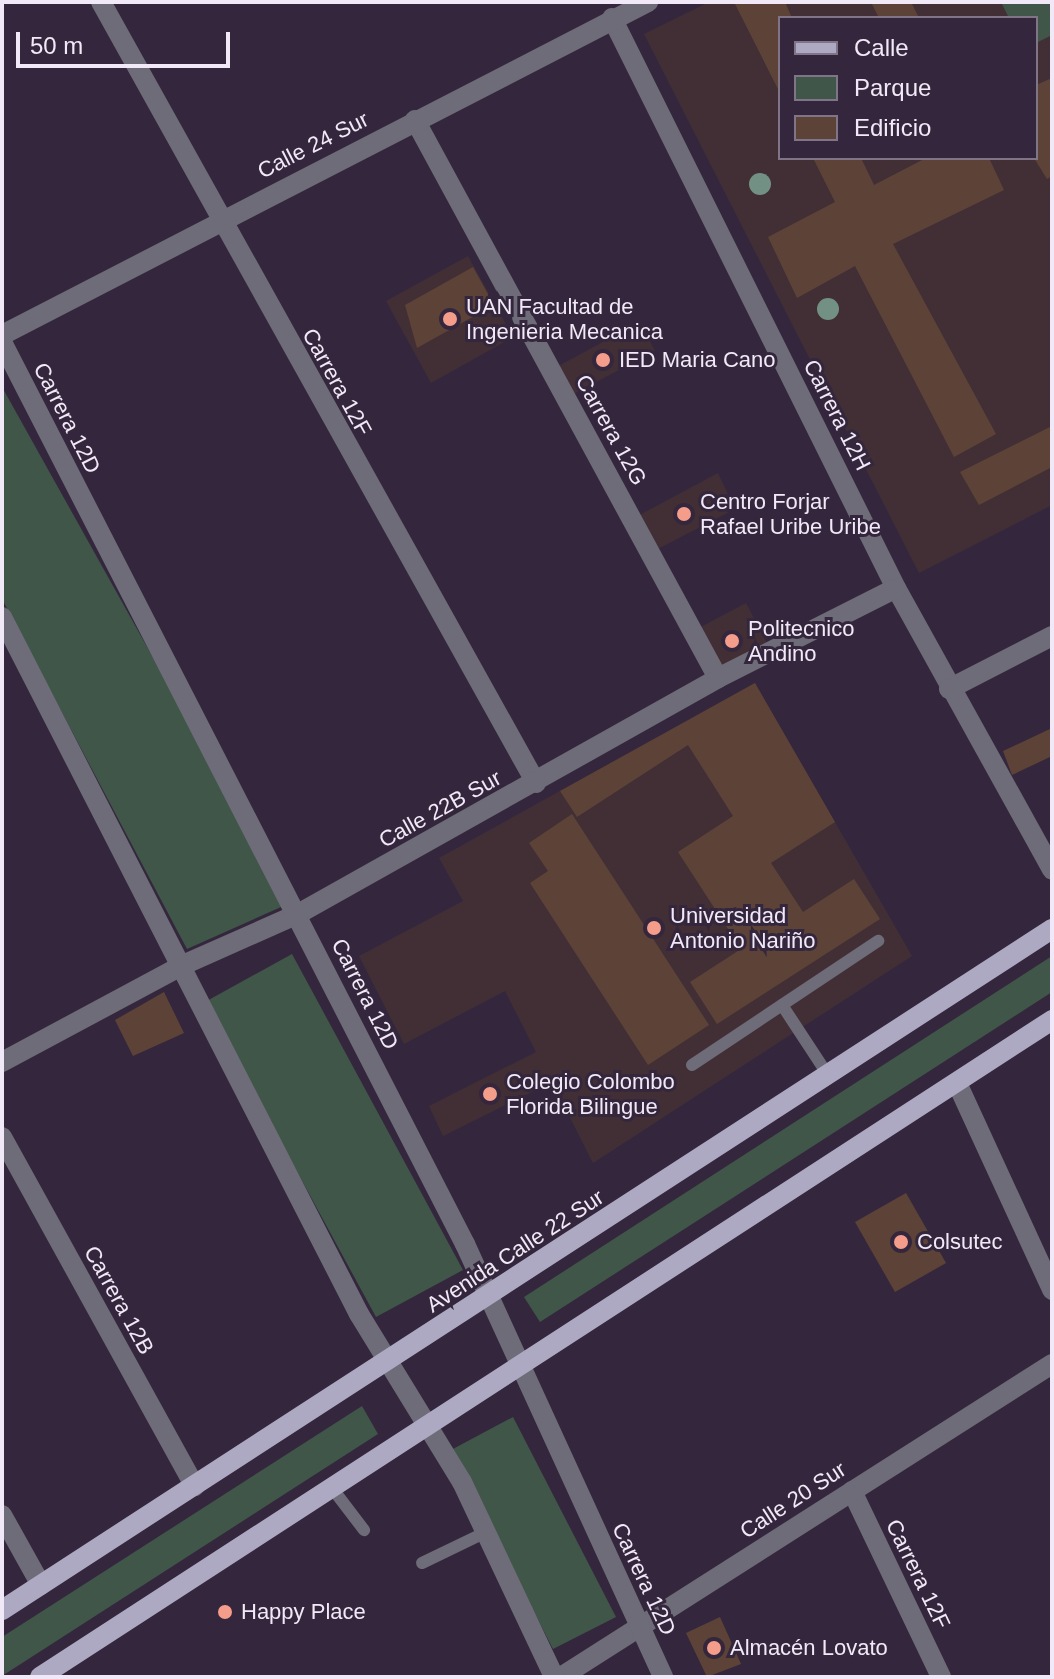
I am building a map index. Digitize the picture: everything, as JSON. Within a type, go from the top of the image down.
[{"type":"main road","name":"Avenida Calle 22 Sur","points":[[2,1610],[488,1298],[1052,929]]},
{"type":"main road","points":[[40,1677],[1052,1020]]},
{"type":"street","name":"Carrera 12F","points":[[101,2],[218,220],[536,783]]},
{"type":"street","name":"Calle 24 Sur","points":[[2,335],[218,220],[648,2]]},
{"type":"street","name":"Carrera 12H","points":[[612,18],[896,588],[949,689],[1052,870]]},
{"type":"street","name":"Carrera 12G","points":[[415,120],[718,678]]},
{"type":"street","name":"Carrera 12D","points":[[2,342],[298,914],[488,1298],[663,1677]]},
{"type":"street","name":"Calle 22B Sur","points":[[2,1062],[183,965],[298,914],[718,678],[896,588]]},
{"type":"street","points":[[2,617],[388,1362],[486,1532],[554,1677]]},
{"type":"street","points":[[949,689],[1052,636]]},
{"type":"street","points":[[957,1083],[1052,1290]]},
{"type":"street","name":"Carrera 12B","points":[[2,1137],[8,1163],[195,1486]]},
{"type":"street","name":"Calle 20 Sur","points":[[561,1677],[1052,1364]]},
{"type":"street","name":"Carrera 12F","points":[[852,1491],[941,1677]]},
{"type":"street","points":[[2,1515],[41,1585]]},
{"type":"lane","points":[[692,1065],[878,941]]},
{"type":"lane","points":[[782,1005],[828,1075]]},
{"type":"lane","points":[[332,1488],[364,1530]]},
{"type":"lane","points":[[422,1563],[486,1532]]},
{"type":"shaded area","points":[[709,2],[1052,2],[1052,505],[919,573],[644,34]]},
{"type":"shaded area","name":"UAN Facultad de Ingenieria Mecanica","points":[[468,256],[513,337],[431,383],[386,301]]},
{"type":"shaded area","name":"IED Maria Cano","points":[[640,322],[655,351],[566,398],[551,370]]},
{"type":"shaded area","name":"Centro Forjar Rafael Uribe Uribe","points":[[718,473],[735,509],[650,553],[632,519]]},
{"type":"shaded area","name":"Politecnico Andino","points":[[746,603],[771,651],[718,678],[693,631]]},
{"type":"shaded area","name":"Universidad Antonio Nariño","points":[[755,683],[912,956],[593,1163],[552,1082],[443,1136],[429,1106],[536,1052],[505,991],[404,1044],[359,956],[463,901],[439,858]]},
{"type":"green space","points":[[1001,2],[1052,2],[1052,35],[1038,42],[1038,16],[1008,16]]},
{"type":"green space","points":[[2,387],[290,903],[187,949],[2,599]]},
{"type":"green space","points":[[292,954],[463,1270],[376,1317],[205,1002]]},
{"type":"green space","points":[[1052,956],[1052,992],[540,1322],[524,1297]]},
{"type":"green space","points":[[362,1406],[378,1434],[2,1676],[2,1637]]},
{"type":"green space","points":[[513,1417],[616,1617],[553,1649],[451,1450]]},
{"type":"building","points":[[734,2],[785,2],[791,16],[778,16],[778,89]]},
{"type":"building","points":[[871,2],[911,2],[918,16],[878,16]]},
{"type":"building","points":[[1052,78],[1052,176],[1047,179],[1035,160],[1038,160],[1038,84]]},
{"type":"building","points":[[814,160],[862,160],[874,185],[922,160],[990,160],[1004,190],[893,244],[996,434],[954,457],[855,266],[797,298],[768,237],[835,202]]},
{"type":"building","points":[[473,267],[494,305],[417,348],[405,305]]},
{"type":"building","points":[[1052,426],[1052,467],[979,505],[960,472]]},
{"type":"building","points":[[755,683],[835,822],[771,863],[803,912],[854,879],[880,919],[717,1024],[690,982],[741,949],[678,852],[733,816],[688,745],[577,817],[560,791]]},
{"type":"building","points":[[1052,728],[1052,756],[1012,775],[1003,751]]},
{"type":"building","points":[[572,814],[709,1025],[648,1065],[530,883],[548,871],[529,843]]},
{"type":"building","points":[[164,992],[184,1033],[133,1056],[115,1020]]},
{"type":"building","name":"Colsutec","points":[[906,1193],[946,1263],[895,1292],[855,1222]]},
{"type":"building","name":"Almacén Lovato","points":[[720,1617],[741,1664],[707,1677],[686,1633]]},
{"type":"place","name":"UAN Facultad de Ingenieria Mecanica","points":[[450,319]]},
{"type":"place","name":"IED Maria Cano","points":[[603,360]]},
{"type":"place","name":"Centro Forjar Rafael Uribe Uribe","points":[[684,514]]},
{"type":"place","name":"Politecnico Andino","points":[[732,641]]},
{"type":"place","name":"Universidad Antonio Nariño","points":[[654,928]]},
{"type":"place","name":"Colegio Colombo Florida Bilingue","points":[[490,1094]]},
{"type":"place","name":"Colsutec","points":[[901,1242]]},
{"type":"place","name":"Happy Place","points":[[225,1612]]},
{"type":"place","name":"Almacén Lovato","points":[[714,1648]]}]
